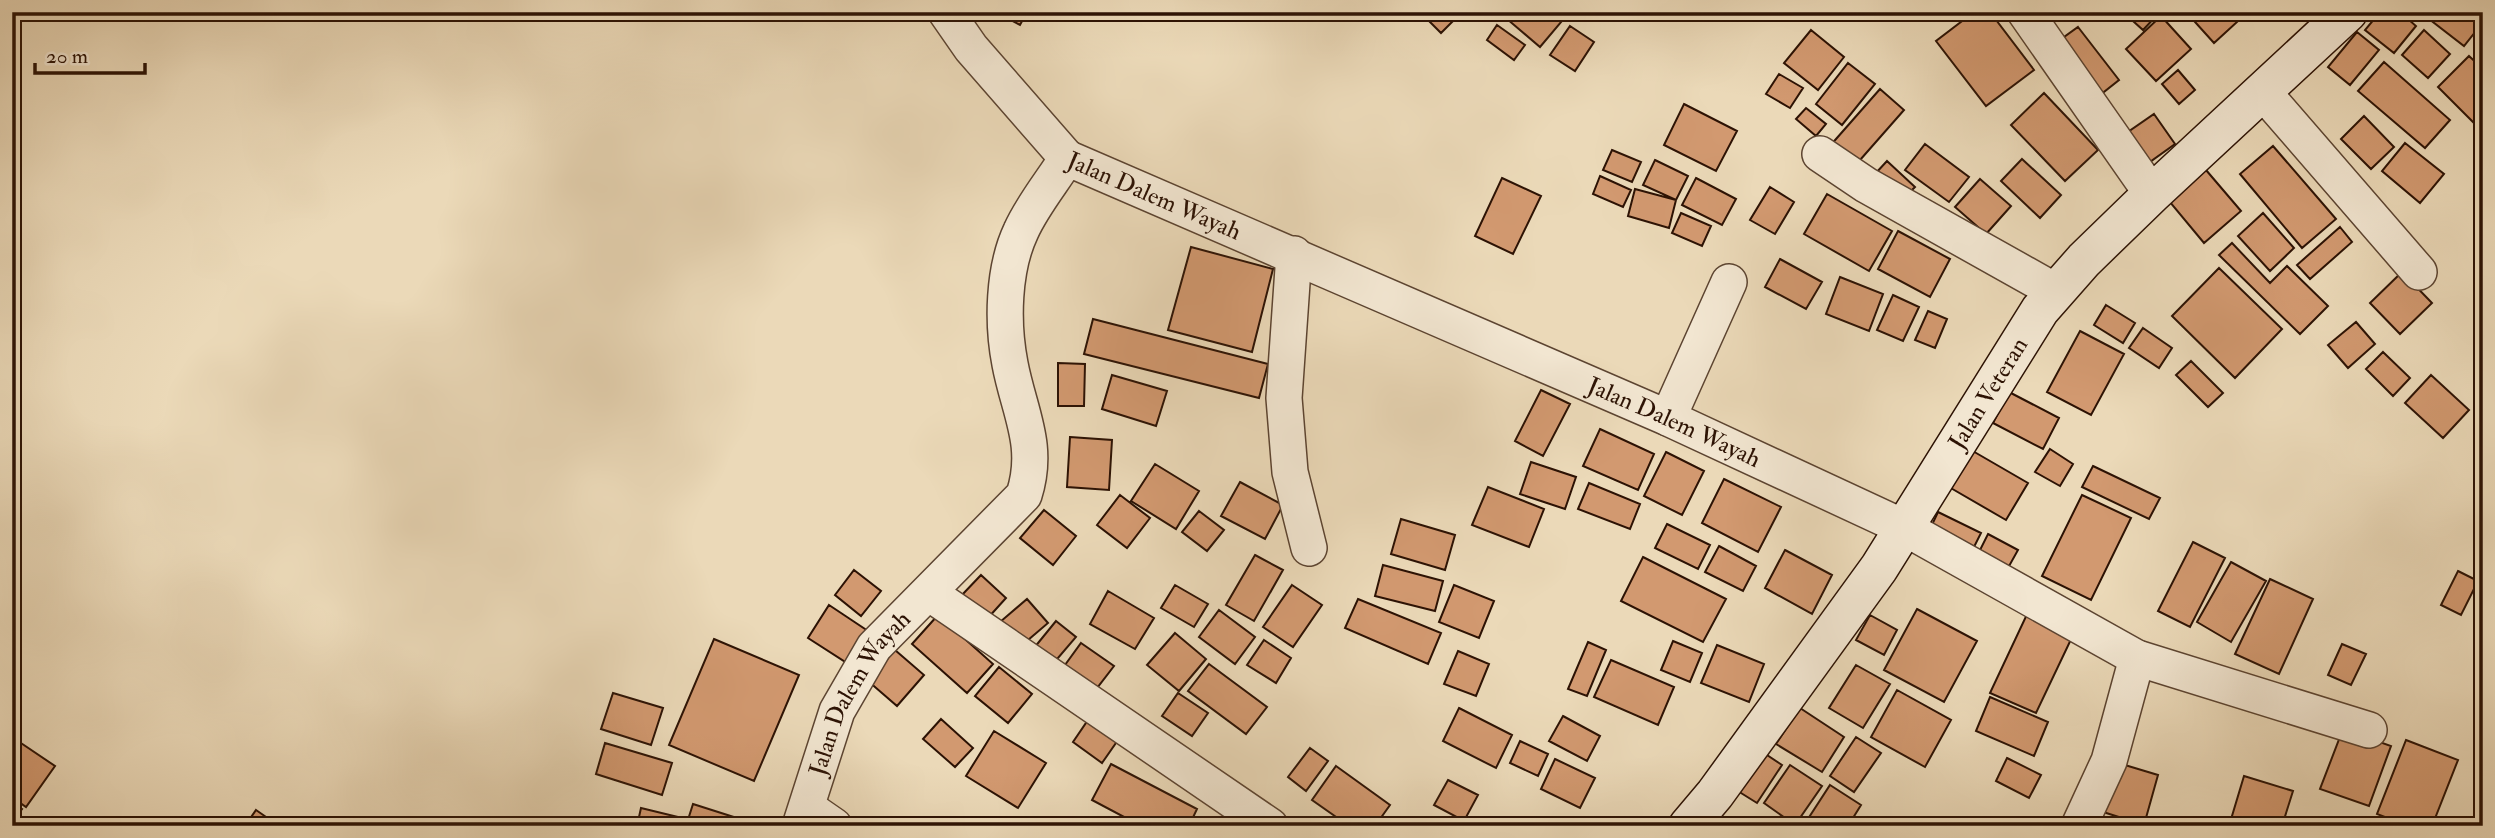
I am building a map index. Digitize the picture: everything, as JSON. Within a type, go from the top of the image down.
[{"type":"street","points":[[946,12],[971,48],[1067,158]]},
{"type":"street","points":[[2025,12],[2152,194]]},
{"type":"street","name":"Jalan Veteran","points":[[1688,826],[1879,569],[2040,310],[2055,291],[2152,194],[2348,12]]},
{"type":"street","points":[[2263,92],[2419,272]]},
{"type":"street","points":[[1820,155],[1866,185],[2055,291]]},
{"type":"street","name":"Jalan Dalem Wayah","points":[[814,820],[837,711],[874,647],[1024,495],[1032,470],[1030,438],[1009,362],[1006,291],[1020,232],[1067,158],[1668,418],[1903,527],[2137,658],[2369,730]]},
{"type":"street","points":[[1294,254],[1284,398],[1290,472],[1310,548]]},
{"type":"street","points":[[1668,418],[1729,282]]},
{"type":"street","points":[[929,593],[1270,826]]},
{"type":"street","points":[[2079,826],[2109,761],[2137,658]]},
{"type":"building","points":[[996,12],[1027,12],[1020,25]]},
{"type":"building","points":[[1420,12],[1454,12],[1458,16],[1441,33]]},
{"type":"building","points":[[1513,12],[1551,12],[1562,21],[1540,47],[1507,19]]},
{"type":"building","points":[[1974,12],[1990,12],[2034,70],[1986,106],[1936,41]]},
{"type":"building","points":[[2123,12],[2160,12],[2143,30]]},
{"type":"building","points":[[2186,12],[2228,12],[2237,22],[2214,43]]},
{"type":"building","points":[[2380,12],[2400,12],[2416,26],[2394,53],[2365,30]]},
{"type":"building","points":[[2420,12],[2483,12],[2483,22],[2464,46]]},
{"type":"building","points":[[2161,16],[2191,49],[2156,81],[2126,49]]},
{"type":"building","points":[[1497,25],[1525,45],[1514,60],[1487,40]]},
{"type":"building","points":[[1570,26],[1594,42],[1575,71],[1550,55]]},
{"type":"building","points":[[2078,27],[2119,80],[2095,99],[2053,45]]},
{"type":"building","points":[[1811,30],[1844,57],[1818,90],[1784,63]]},
{"type":"building","points":[[2424,30],[2450,54],[2428,78],[2402,55]]},
{"type":"building","points":[[2357,32],[2379,50],[2350,85],[2328,67]]},
{"type":"building","points":[[2469,56],[2483,69],[2483,116],[2475,124],[2438,87]]},
{"type":"building","points":[[2384,62],[2450,120],[2425,148],[2358,91]]},
{"type":"building","points":[[1848,63],[1875,84],[1842,125],[1816,104]]},
{"type":"building","points":[[2178,70],[2195,90],[2179,104],[2162,84]]},
{"type":"building","points":[[1779,74],[1803,88],[1790,108],[1766,94]]},
{"type":"building","points":[[1880,89],[1904,110],[1853,168],[1829,147]]},
{"type":"building","points":[[2044,93],[2098,150],[2065,181],[2011,125]]},
{"type":"building","points":[[1684,104],[1737,131],[1716,171],[1664,145]]},
{"type":"building","points":[[1806,108],[1826,124],[1816,136],[1796,119]]},
{"type":"building","points":[[2154,114],[2175,144],[2147,164],[2125,134]]},
{"type":"building","points":[[2364,116],[2394,147],[2371,169],[2341,139]]},
{"type":"building","points":[[2405,143],[2444,174],[2420,203],[2382,171]]},
{"type":"building","points":[[1925,144],[1969,177],[1949,202],[1905,170]]},
{"type":"building","points":[[2273,146],[2336,219],[2302,248],[2240,174]]},
{"type":"building","points":[[1612,150],[1641,162],[1632,182],[1603,170]]},
{"type":"building","points":[[2022,159],[2061,195],[2040,218],[2001,181]]},
{"type":"building","points":[[1655,160],[1688,176],[1676,200],[1643,185]]},
{"type":"building","points":[[1887,161],[1915,187],[1902,200],[1875,174]]},
{"type":"building","points":[[2206,170],[2241,211],[2204,243],[2169,201]]},
{"type":"building","points":[[1600,176],[1631,190],[1623,207],[1593,194]]},
{"type":"building","points":[[1502,178],[1541,196],[1513,254],[1475,236]]},
{"type":"building","points":[[1696,178],[1736,199],[1722,225],[1682,205]]},
{"type":"building","points":[[1980,179],[2011,206],[1986,234],[1955,207]]},
{"type":"building","points":[[1770,187],[1794,202],[1775,234],[1750,220]]},
{"type":"building","points":[[1635,189],[1676,200],[1669,228],[1628,216]]},
{"type":"building","points":[[1827,194],[1892,231],[1869,271],[1804,234]]},
{"type":"building","points":[[1681,213],[1711,226],[1702,246],[1672,233]]},
{"type":"building","points":[[2263,213],[2294,248],[2270,271],[2238,236]]},
{"type":"building","points":[[2340,227],[2352,242],[2310,279],[2297,265]]},
{"type":"building","points":[[1898,231],[1950,259],[1930,297],[1878,269]]},
{"type":"building","points":[[2232,243],[2270,283],[2287,266],[2328,306],[2300,334],[2219,255]]},
{"type":"building","points":[[1191,247],[1273,269],[1252,352],[1168,330]]},
{"type":"building","points":[[1780,259],[1822,282],[1806,309],[1765,287]]},
{"type":"building","points":[[2219,268],[2282,329],[2235,378],[2172,316]]},
{"type":"building","points":[[2402,272],[2432,303],[2400,334],[2370,303]]},
{"type":"building","points":[[1840,277],[1883,294],[1869,331],[1826,314]]},
{"type":"building","points":[[1893,295],[1919,307],[1903,341],[1877,330]]},
{"type":"building","points":[[2106,305],[2135,323],[2123,343],[2094,325]]},
{"type":"building","points":[[1928,311],[1947,319],[1935,348],[1915,340]]},
{"type":"building","points":[[1093,319],[1268,364],[1259,398],[1084,354]]},
{"type":"building","points":[[2356,322],[2375,344],[2348,368],[2328,345]]},
{"type":"building","points":[[2143,328],[2172,348],[2159,368],[2129,348]]},
{"type":"building","points":[[2080,331],[2124,354],[2091,415],[2047,392]]},
{"type":"building","points":[[2383,352],[2410,378],[2393,396],[2366,369]]},
{"type":"building","points":[[2191,361],[2223,393],[2208,407],[2176,375]]},
{"type":"building","points":[[1058,363],[1085,364],[1084,406],[1058,406]]},
{"type":"building","points":[[1112,375],[1167,391],[1156,426],[1102,409]]},
{"type":"building","points":[[2431,375],[2469,410],[2443,438],[2405,403]]},
{"type":"building","points":[[1541,390],[1570,404],[1543,456],[1515,441]]},
{"type":"building","points":[[2009,392],[2059,418],[2043,449],[1993,423]]},
{"type":"building","points":[[1600,429],[1654,454],[1638,490],[1583,466]]},
{"type":"building","points":[[1070,437],[1112,440],[1109,490],[1067,487]]},
{"type":"building","points":[[2050,449],[2073,464],[2060,486],[2035,472]]},
{"type":"building","points":[[1971,450],[2028,483],[2006,520],[1949,487]]},
{"type":"building","points":[[1666,452],[1704,471],[1682,515],[1644,496]]},
{"type":"building","points":[[1531,462],[1576,477],[1565,509],[1520,494]]},
{"type":"building","points":[[1155,464],[1199,491],[1176,529],[1131,501]]},
{"type":"building","points":[[2093,466],[2160,498],[2149,519],[2082,487]]},
{"type":"building","points":[[1724,479],[1781,507],[1758,552],[1702,523]]},
{"type":"building","points":[[1240,482],[1283,505],[1265,539],[1221,516]]},
{"type":"building","points":[[1589,483],[1640,504],[1630,529],[1578,509]]},
{"type":"building","points":[[1488,487],[1544,509],[1529,547],[1472,525]]},
{"type":"building","points":[[1120,495],[1150,518],[1127,548],[1097,525]]},
{"type":"building","points":[[2082,495],[2131,518],[2091,600],[2042,576]]},
{"type":"building","points":[[1044,510],[1076,536],[1053,565],[1020,538]]},
{"type":"building","points":[[1199,511],[1224,530],[1207,551],[1182,532]]},
{"type":"building","points":[[1938,512],[1981,533],[1973,549],[1930,529]]},
{"type":"building","points":[[1401,519],[1455,535],[1445,570],[1391,554]]},
{"type":"building","points":[[1667,524],[1710,545],[1698,569],[1655,548]]},
{"type":"building","points":[[1988,534],[2018,550],[2008,568],[1979,552]]},
{"type":"building","points":[[2193,542],[2225,558],[2190,627],[2158,611]]},
{"type":"building","points":[[1719,546],[1756,566],[1743,591],[1705,572]]},
{"type":"building","points":[[1785,550],[1832,575],[1812,614],[1765,588]]},
{"type":"building","points":[[1255,555],[1283,570],[1254,621],[1226,605]]},
{"type":"building","points":[[1643,557],[1726,599],[1703,642],[1621,601]]},
{"type":"building","points":[[2231,562],[2266,581],[2231,642],[2197,622]]},
{"type":"building","points":[[1383,565],[1443,581],[1435,611],[1375,596]]},
{"type":"building","points":[[854,570],[881,591],[861,616],[835,595]]},
{"type":"building","points":[[2458,571],[2478,581],[2461,615],[2441,605]]},
{"type":"building","points":[[981,575],[1006,598],[987,619],[961,596]]},
{"type":"building","points":[[2270,579],[2313,599],[2279,674],[2235,654]]},
{"type":"building","points":[[1175,585],[1208,604],[1194,627],[1161,608]]},
{"type":"building","points":[[1292,585],[1322,605],[1293,647],[1263,627]]},
{"type":"building","points":[[1454,585],[1494,601],[1479,638],[1439,622]]},
{"type":"building","points":[[1108,591],[1154,618],[1135,649],[1090,624]]},
{"type":"building","points":[[1027,599],[1048,623],[1021,646],[1000,622]]},
{"type":"building","points":[[1358,599],[1441,633],[1428,664],[1345,628]]},
{"type":"building","points":[[829,605],[868,631],[847,663],[808,638]]},
{"type":"building","points":[[1917,609],[1977,641],[1944,702],[1884,670]]},
{"type":"building","points":[[1219,610],[1255,637],[1235,664],[1199,637]]},
{"type":"building","points":[[2029,610],[2075,631],[2036,713],[1990,693]]},
{"type":"building","points":[[938,615],[993,664],[967,693],[912,644]]},
{"type":"building","points":[[1870,615],[1897,630],[1884,655],[1856,640]]},
{"type":"building","points":[[1056,621],[1076,637],[1052,665],[1034,648]]},
{"type":"building","points":[[1175,633],[1206,659],[1179,691],[1147,665]]},
{"type":"building","points":[[714,639],[799,675],[754,781],[669,745]]},
{"type":"building","points":[[1264,640],[1291,658],[1276,683],[1247,665]]},
{"type":"building","points":[[1673,641],[1702,653],[1690,682],[1661,670]]},
{"type":"building","points":[[1588,642],[1606,650],[1587,696],[1568,689]]},
{"type":"building","points":[[1081,643],[1114,666],[1097,688],[1065,665]]},
{"type":"building","points":[[2342,644],[2366,654],[2351,685],[2328,675]]},
{"type":"building","points":[[1717,645],[1764,664],[1749,702],[1701,683]]},
{"type":"building","points":[[895,650],[924,675],[897,706],[868,681]]},
{"type":"building","points":[[1458,651],[1489,664],[1476,696],[1444,684]]},
{"type":"building","points":[[1611,660],[1674,687],[1658,725],[1594,697]]},
{"type":"building","points":[[1209,664],[1267,707],[1246,734],[1188,691]]},
{"type":"building","points":[[1856,665],[1890,684],[1863,728],[1829,708]]},
{"type":"building","points":[[999,667],[1032,694],[1008,723],[975,696]]},
{"type":"building","points":[[1897,690],[1951,720],[1925,767],[1871,737]]},
{"type":"building","points":[[613,693],[663,708],[651,745],[601,729]]},
{"type":"building","points":[[1178,693],[1208,713],[1192,736],[1162,716]]},
{"type":"building","points":[[1990,697],[2048,722],[2034,756],[1976,731]]},
{"type":"building","points":[[1459,708],[1512,735],[1496,768],[1443,741]]},
{"type":"building","points":[[1800,708],[1844,737],[1822,772],[1776,744]]},
{"type":"building","points":[[1563,716],[1600,736],[1587,761],[1549,741]]},
{"type":"building","points":[[941,719],[973,748],[955,767],[923,739]]},
{"type":"building","points":[[1088,720],[1118,740],[1102,763],[1073,742]]},
{"type":"building","points":[[2343,729],[2391,746],[2369,806],[2320,789]]},
{"type":"building","points":[[994,731],[1046,763],[1018,808],[966,776]]},
{"type":"building","points":[[12,737],[55,766],[26,807],[12,797]]},
{"type":"building","points":[[1856,737],[1881,753],[1854,792],[1830,776]]},
{"type":"building","points":[[2406,740],[2458,760],[2432,826],[2408,826],[2377,814]]},
{"type":"building","points":[[1520,741],[1548,754],[1538,776],[1510,763]]},
{"type":"building","points":[[605,743],[672,763],[662,795],[596,774]]},
{"type":"building","points":[[1310,748],[1328,761],[1306,791],[1288,777]]},
{"type":"building","points":[[1758,749],[1782,765],[1757,803],[1733,788]]},
{"type":"building","points":[[2007,758],[2041,775],[2029,798],[1996,781]]},
{"type":"building","points":[[1555,759],[1595,778],[1580,808],[1541,789]]},
{"type":"building","points":[[2115,762],[2158,775],[2144,825],[2100,811]]},
{"type":"building","points":[[1111,764],[1197,809],[1189,826],[1141,826],[1092,800]]},
{"type":"building","points":[[1790,765],[1822,786],[1795,825],[1764,803]]},
{"type":"building","points":[[1336,766],[1390,805],[1375,826],[1349,826],[1312,800]]},
{"type":"building","points":[[2244,776],[2293,791],[2282,826],[2229,826]]},
{"type":"building","points":[[1448,780],[1478,795],[1464,821],[1434,805]]},
{"type":"building","points":[[1830,785],[1861,805],[1848,826],[1804,825]]},
{"type":"building","points":[[12,803],[22,809],[12,823]]},
{"type":"building","points":[[693,804],[762,826],[686,826]]},
{"type":"building","points":[[641,808],[678,817],[676,826],[637,826]]},
{"type":"building","points":[[256,810],[279,826],[245,826]]}]
